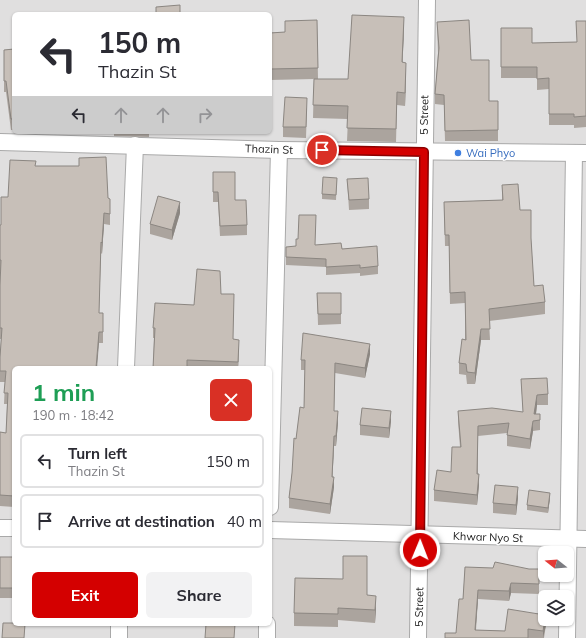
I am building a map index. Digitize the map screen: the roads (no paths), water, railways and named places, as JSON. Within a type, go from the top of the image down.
[{"type":"street","name":"5 Street","points":[[418,638],[421,535],[424,152],[427,0]]},
{"type":"street","name":"Thazin St","points":[[0,142],[279,150],[580,153]]},
{"type":"street","points":[[126,366],[135,145]]},
{"type":"street","points":[[272,428],[279,150]]},
{"type":"street","points":[[567,638],[580,153]]},
{"type":"street","points":[[0,528],[12,528]]},
{"type":"street","name":"Khwar Nyo St","points":[[272,530],[586,539]]},
{"type":"street","points":[[119,626],[119,638]]},
{"type":"street","points":[[267,626],[267,638]]},
{"type":"place","name":"Wai Phyo","points":[[458,153]]}]
